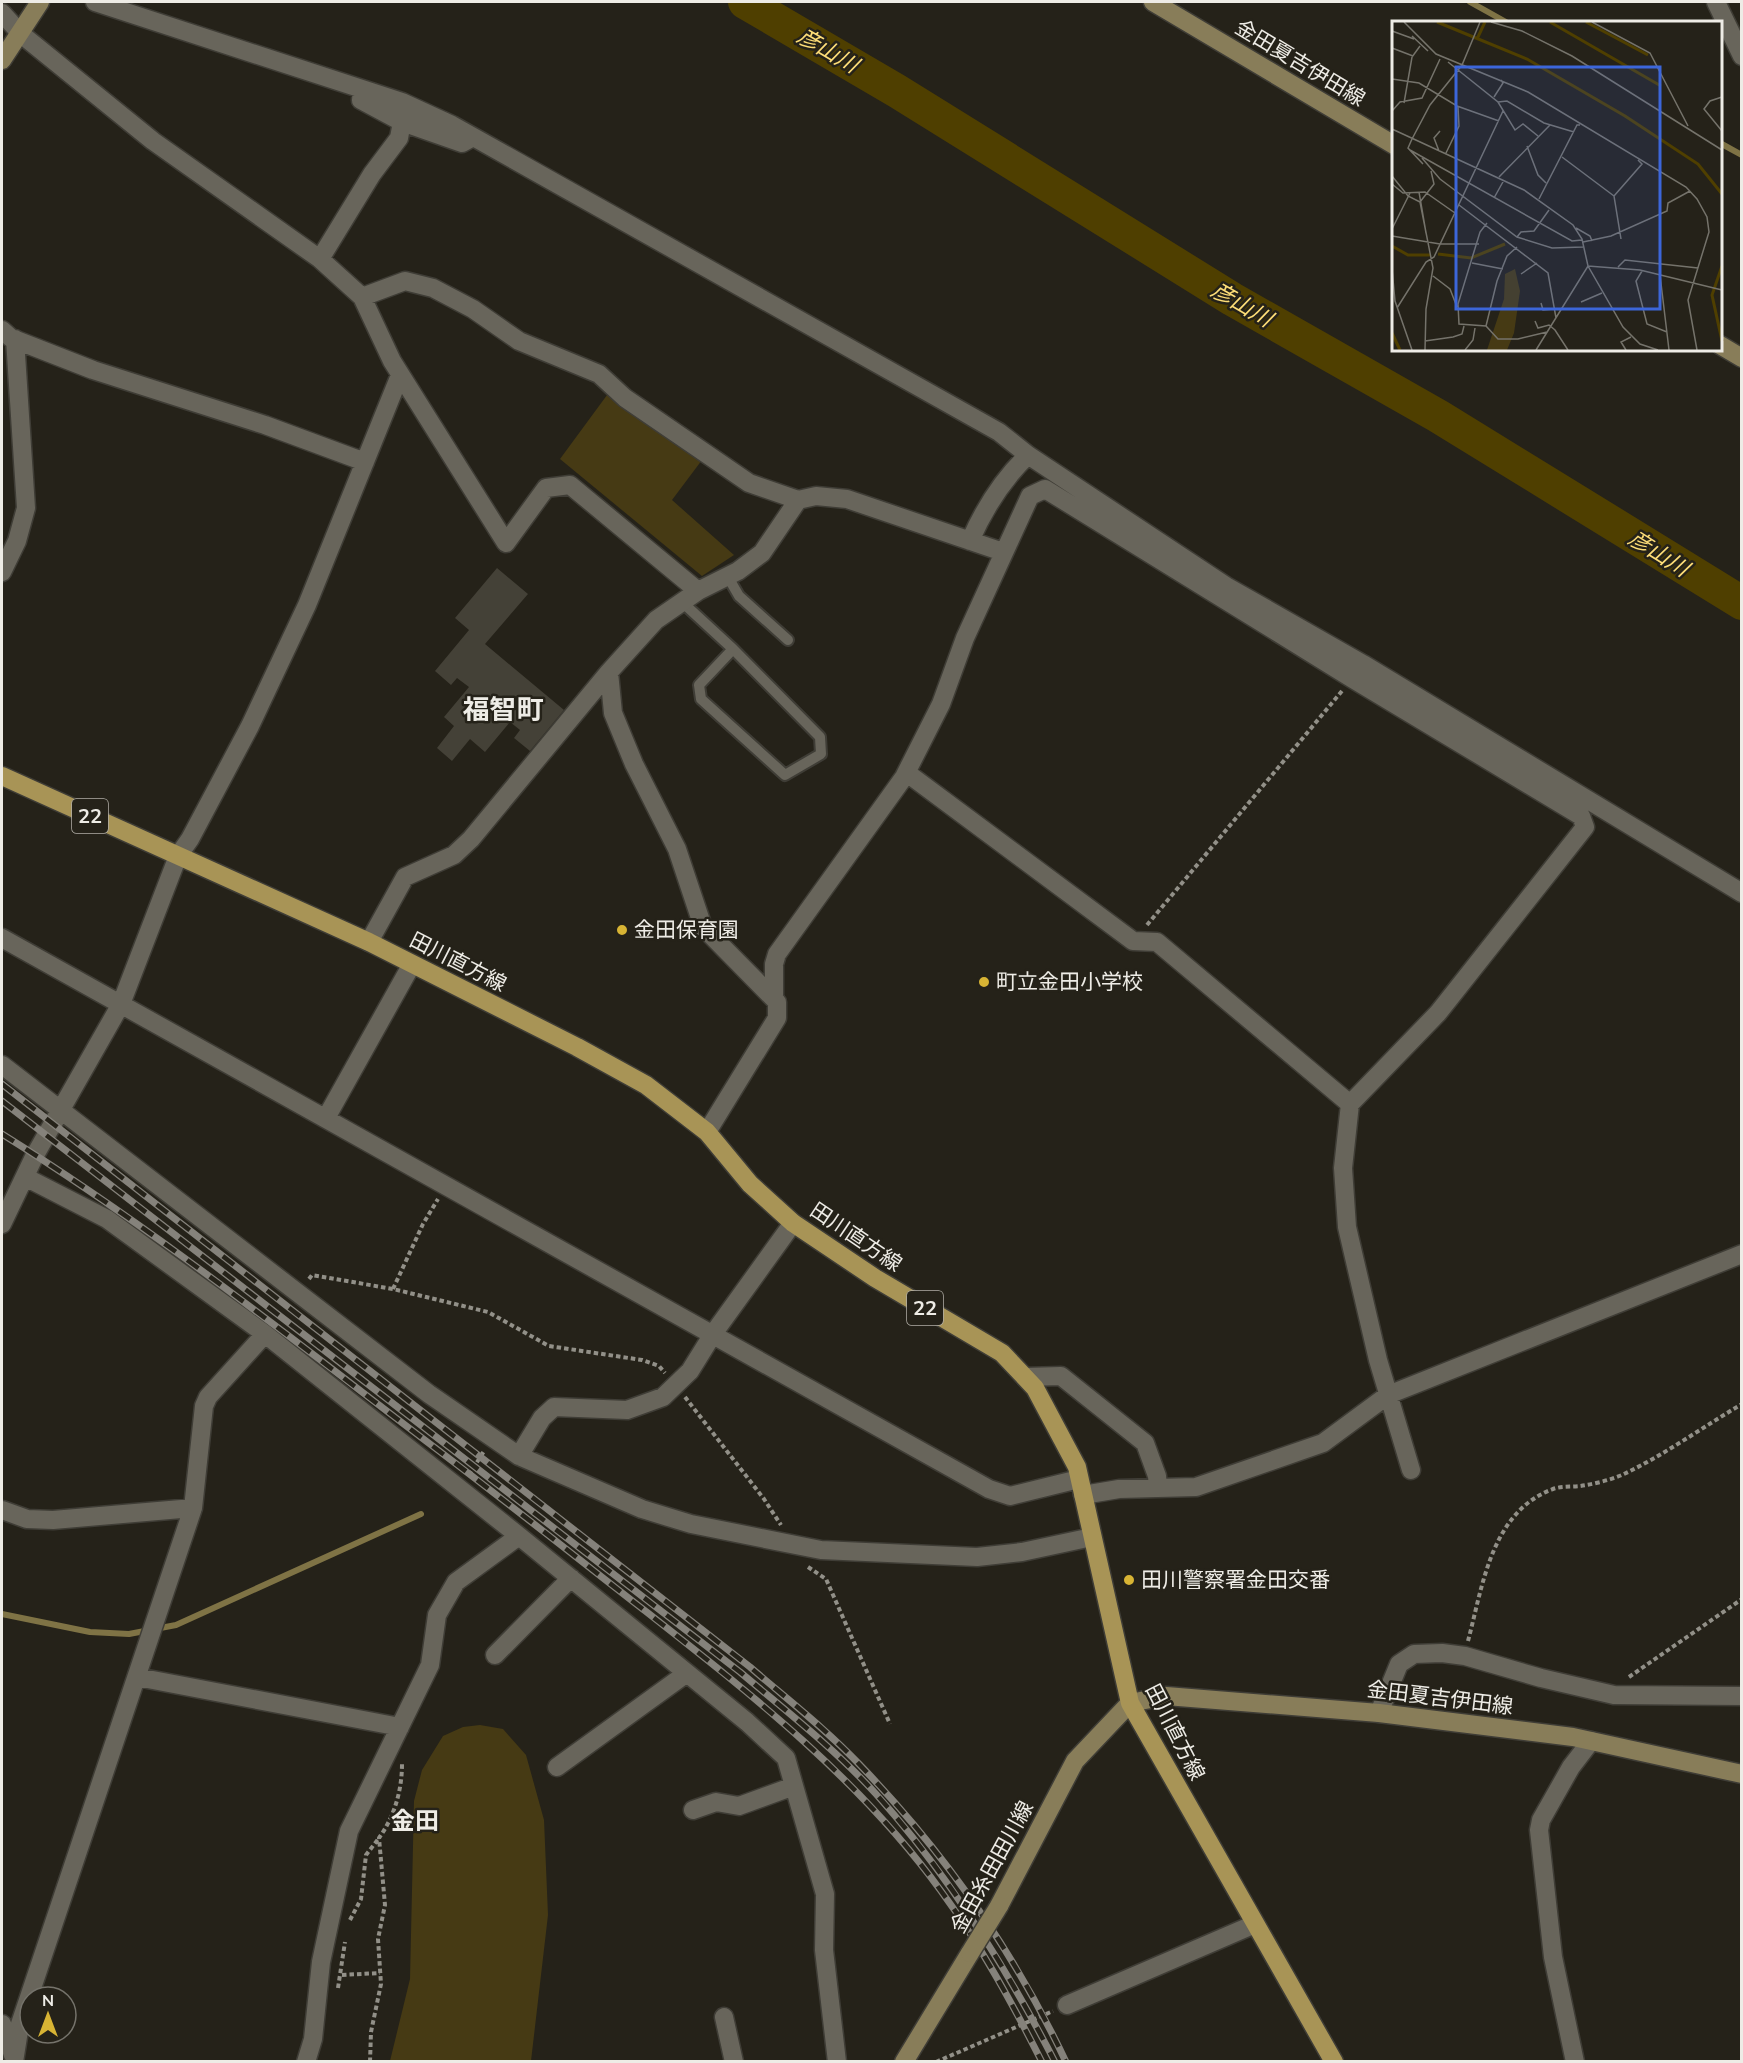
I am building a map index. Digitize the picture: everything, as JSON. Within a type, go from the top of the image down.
[{"type":"main road","points":[[2,60],[40,2]]},
{"type":"main road","name":"金田夏吉伊田線","points":[[1153,2],[1392,144]]},
{"type":"main road","points":[[1722,346],[1742,358]]},
{"type":"main road","name":"田川直方線","points":[[2,776],[369,942],[577,1047],[646,1085],[707,1132],[750,1184],[793,1223],[875,1278],[1002,1353],[1035,1388],[1077,1467],[1130,1703],[1334,2061]]},
{"type":"main road","name":"金田夏吉伊田線","points":[[1130,1703],[1166,1696],[1379,1713],[1591,1741],[1742,1774]]},
{"type":"main road","name":"金田糸田田川線","points":[[904,2061],[999,1906],[1076,1761],[1130,1703]]},
{"type":"street","points":[[95,2],[402,102],[473,136],[999,432],[1028,455],[1226,586],[1421,710],[1581,816],[1585,827],[1438,1013],[1350,1104],[1344,1135],[1343,1168],[1347,1227],[1388,1395],[1411,1470]]},
{"type":"street","points":[[1716,2],[1742,56]]},
{"type":"street","points":[[2,13],[21,34],[153,141],[320,259],[362,297],[400,375],[506,543],[546,488],[570,485],[698,591]]},
{"type":"street","points":[[362,89],[361,100],[402,122],[462,143],[473,136]]},
{"type":"street","points":[[320,259],[372,174],[399,138],[402,122]]},
{"type":"street","points":[[362,297],[405,281],[433,288],[473,309],[519,341],[599,374],[625,398],[749,483],[798,500],[816,496],[848,499],[1003,552]]},
{"type":"street","points":[[2,572],[17,541],[26,508],[8,335],[93,370],[265,424],[365,462]]},
{"type":"street","points":[[2,1224],[25,1177],[121,1004],[178,856],[190,839],[254,716],[307,604],[400,375]]},
{"type":"street","points":[[970,541],[981,517],[1012,470],[1028,455]]},
{"type":"street","points":[[774,995],[774,964],[777,954],[907,773],[941,704],[965,638],[1029,496],[1045,489],[1353,679],[1421,710],[1742,893]]},
{"type":"street","points":[[369,942],[405,877],[454,855],[471,839],[490,820],[609,672],[656,620],[698,591],[728,577],[762,553],[798,500]]},
{"type":"street","points":[[609,672],[614,713],[634,764],[677,849],[703,927],[774,995],[777,1002],[777,1018],[707,1132]]},
{"type":"street","points":[[907,773],[1133,941],[1157,942],[1350,1104]]},
{"type":"street","points":[[2,938],[989,1489],[1010,1496],[1081,1487],[1119,1489],[1196,1487],[1323,1443],[1388,1395],[1742,1254]]},
{"type":"street","points":[[326,1118],[412,964]]},
{"type":"street","points":[[2,1065],[384,1361],[519,1456],[642,1509],[691,1524],[786,1545],[820,1550],[977,1557],[1022,1552],[1092,1537]]},
{"type":"street","points":[[25,1177],[107,1219],[265,1334],[571,1578],[786,1758],[825,1894],[824,1950],[837,2061]]},
{"type":"street","points":[[519,1456],[542,1418],[554,1407],[627,1410],[663,1397],[690,1371],[713,1334],[793,1223]]},
{"type":"street","points":[[14,2058],[20,2025],[193,1508],[204,1406],[208,1397],[265,1334]]},
{"type":"street","points":[[1024,1377],[1061,1376],[1145,1443],[1157,1476],[1158,1488]]},
{"type":"street","points":[[2,1510],[27,1519],[53,1520],[193,1508]]},
{"type":"street","points":[[306,2061],[313,2038],[321,1962],[349,1831],[430,1665],[437,1615],[456,1582],[519,1536]]},
{"type":"street","points":[[495,1655],[571,1578]]},
{"type":"street","points":[[1379,1713],[1399,1664],[1414,1654],[1442,1653],[1465,1656],[1541,1678],[1614,1695],[1742,1696]]},
{"type":"street","points":[[557,1767],[687,1673]]},
{"type":"street","points":[[137,1677],[397,1733]]},
{"type":"street","points":[[1575,2061],[1553,1957],[1539,1830],[1541,1820],[1571,1767],[1591,1741]]},
{"type":"street","points":[[693,1810],[716,1802],[739,1806],[794,1786]]},
{"type":"street","points":[[1067,2005],[1255,1924]]},
{"type":"street","points":[[724,2017],[734,2061]]},
{"type":"street","points":[[2,2024],[14,2058]]},
{"type":"lane","points":[[728,577],[739,596],[788,640]]},
{"type":"lane","points":[[682,602],[733,649],[819,737],[820,754],[785,775],[701,699],[699,686],[733,649]]},
{"type":"path","points":[[1133,941],[1353,679]]},
{"type":"path","points":[[393,1289],[423,1224],[446,1186]]},
{"type":"path","points":[[298,1294],[312,1275],[393,1289],[488,1312],[549,1346],[642,1360],[659,1366],[780,1520],[786,1545],[793,1557],[826,1579],[890,1724]]},
{"type":"path","points":[[1465,1656],[1489,1562],[1506,1524],[1516,1512],[1541,1494],[1556,1487],[1580,1486],[1623,1475],[1742,1404]]},
{"type":"path","points":[[459,1488],[493,1438]]},
{"type":"path","points":[[1614,1695],[1618,1684],[1742,1599]]},
{"type":"path","points":[[346,1926],[361,1899],[366,1855],[391,1820],[402,1777],[402,1752],[397,1733]]},
{"type":"path","points":[[370,2061],[371,2032],[381,1984],[378,1939],[385,1905],[379,1838]]},
{"type":"path","points":[[335,1997],[342,1975],[346,1937]]},
{"type":"path","points":[[342,1975],[380,1973]]},
{"type":"path","points":[[936,2061],[1067,2005]]},
{"type":"shaded area","points":[[610,391],[702,460],[672,500],[734,555],[702,576],[560,459]]},
{"type":"shaded area","points":[[480,1725],[503,1729],[526,1755],[544,1820],[548,1915],[531,2061],[390,2061],[410,1979],[414,1801],[422,1770],[443,1736],[463,1727]]},
{"type":"building","points":[[497,568],[528,594],[485,644],[564,710],[530,751],[514,738],[520,730],[510,722],[485,752],[470,739],[452,761],[437,748],[454,726],[444,717],[469,687],[457,678],[451,685],[435,671],[469,630],[455,618]]},
{"type":"waterway","name":"彦山川","points":[[745,2],[897,91],[1232,299],[1438,416],[1742,603]]},
{"type":"waterway","points":[[1470,2],[1504,21]]},
{"type":"waterway","points":[[1722,144],[1742,155]]},
{"type":"waterway","points":[[2,1614],[90,1632],[129,1634],[176,1625],[421,1514]]},
{"type":"railway","points":[[2,1084],[750,1667],[806,1714],[859,1764],[890,1798],[920,1832],[975,1904],[1024,1981],[1066,2062]]},
{"type":"railway","points":[[2,1101],[740,1672],[827,1746],[876,1794],[951,1888],[1016,1990],[1055,2062]]},
{"type":"railway","points":[[2,1134],[111,1206],[270,1322],[644,1610],[803,1740],[876,1812],[941,1891],[995,1974],[1042,2062]]},
{"type":"place","name":"金田保育園","points":[[622,930]]},
{"type":"place","name":"町立金田小学校","points":[[984,982]]},
{"type":"place","name":"田川警察署金田交番","points":[[1129,1580]]},
{"type":"district","name":"福智町","points":[[503,710]]},
{"type":"district","name":"金田","points":[[415,1821]]}]
